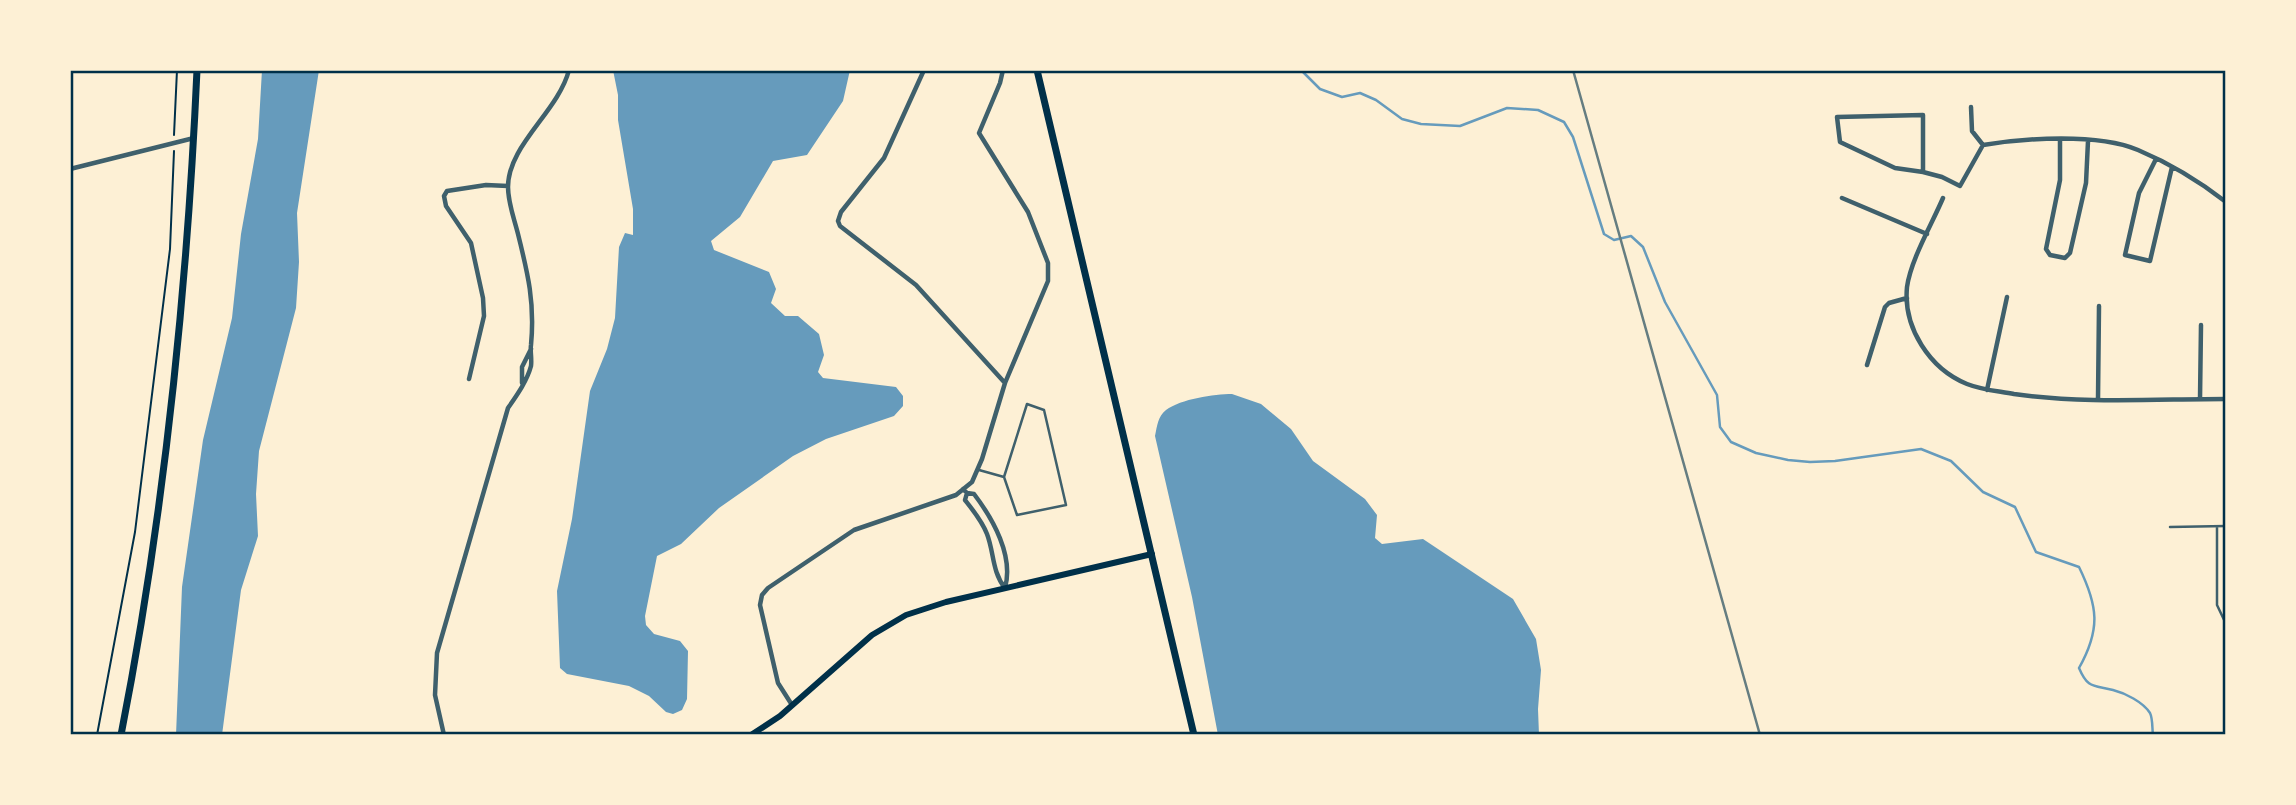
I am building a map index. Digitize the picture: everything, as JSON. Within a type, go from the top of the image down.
[{"type":"main road","points":[[121,735],[149,577],[165,464],[184,282],[197,70]]},
{"type":"main road","points":[[1037,70],[1194,735]]},
{"type":"main road","points":[[751,735],[792,705],[863,642],[892,622],[946,602],[1153,554]]},
{"type":"street","points":[[444,735],[435,695],[437,653],[508,408],[522,388],[522,367],[531,349],[534,310],[508,186],[512,168],[522,147],[556,101],[569,70]]},
{"type":"street","points":[[924,70],[884,158],[841,212],[838,221],[840,226],[916,285],[1005,383]]},
{"type":"street","points":[[792,705],[778,683],[761,604],[762,595],[768,587],[853,530],[965,491],[979,470],[1005,383],[1048,281],[1050,272],[1028,212],[979,133],[1003,70]]},
{"type":"street","points":[[1971,107],[1972,131],[1983,145]]},
{"type":"street","points":[[1923,172],[1923,115],[1837,117],[1840,142],[1895,168],[1942,177],[1960,186],[1983,145]]},
{"type":"street","points":[[70,169],[194,138]]},
{"type":"street","points":[[2060,139],[2060,180],[2046,248],[2050,255],[2065,258],[2070,253],[2086,183],[2088,141]]},
{"type":"street","points":[[1983,145],[2010,140],[2107,141],[2126,146],[2172,167],[2226,202]]},
{"type":"street","points":[[2156,159],[2139,193],[2126,255],[2150,261],[2172,167]]},
{"type":"street","points":[[469,379],[484,307],[471,243],[446,206],[444,195],[447,191],[485,185],[508,186]]},
{"type":"street","points":[[1842,198],[1927,234]]},
{"type":"street","points":[[1943,198],[1908,280],[1907,298],[1916,336],[1929,356],[1946,373],[1987,390],[2045,399],[2226,399]]},
{"type":"street","points":[[1987,390],[2007,297]]},
{"type":"street","points":[[1867,365],[1885,307],[1889,303],[1907,298]]},
{"type":"street","points":[[2098,399],[2099,306]]},
{"type":"street","points":[[2200,399],[2201,325]]},
{"type":"street","points":[[965,491],[974,494],[996,525],[1009,577],[1005,588],[997,579],[988,535],[965,500],[965,491]]},
{"type":"lane","points":[[1027,404],[1044,410],[1066,505],[1017,515],[1004,477],[1027,404]]},
{"type":"lane","points":[[979,470],[1004,477]]},
{"type":"lane","points":[[2170,527],[2226,526]]},
{"type":"lane","points":[[2217,527],[2217,605],[2226,624]]},
{"type":"path","points":[[97,735],[135,533],[170,249],[177,70]]},
{"type":"water","points":[[262,70],[319,70],[297,213],[299,262],[296,308],[259,451],[256,494],[258,536],[241,590],[222,735],[176,735],[182,587],[203,440],[232,318],[241,234],[258,139]]},
{"type":"water","points":[[613,70],[850,70],[843,101],[807,155],[773,161],[740,217],[711,241],[714,250],[769,272],[776,289],[771,303],[785,316],[798,316],[819,334],[824,355],[818,372],[823,378],[896,387],[903,396],[903,406],[894,416],[826,439],[793,456],[719,508],[681,544],[657,556],[645,616],[646,625],[654,634],[680,641],[688,651],[687,699],[682,710],[673,714],[666,712],[649,696],[629,686],[567,674],[560,668],[557,591],[572,519],[590,391],[607,349],[615,318],[619,247],[625,233],[633,235],[633,209],[618,120],[618,95]]},
{"type":"water","points":[[1232,394],[1261,404],[1291,429],[1313,461],[1365,499],[1377,515],[1375,538],[1382,544],[1423,539],[1513,599],[1536,639],[1541,670],[1539,735],[1218,735],[1192,597],[1155,436],[1161,415],[1172,406],[1198,398]]},
{"type":"waterway","points":[[1301,70],[1320,89],[1342,97],[1360,93],[1376,100],[1402,119],[1421,124],[1460,126],[1507,108],[1538,110],[1564,122],[1573,137],[1604,234],[1614,240],[1631,236],[1643,247],[1665,302],[1717,395],[1720,427],[1731,442],[1756,453],[1810,462],[1921,449],[1951,461],[1983,492],[2015,507],[2036,552],[2079,567],[2090,594],[2094,618],[2091,641],[2079,668],[2088,683],[2123,693],[2143,705],[2151,715],[2153,735]]},
{"type":"railway","points":[[1573,70],[1760,735]]}]
